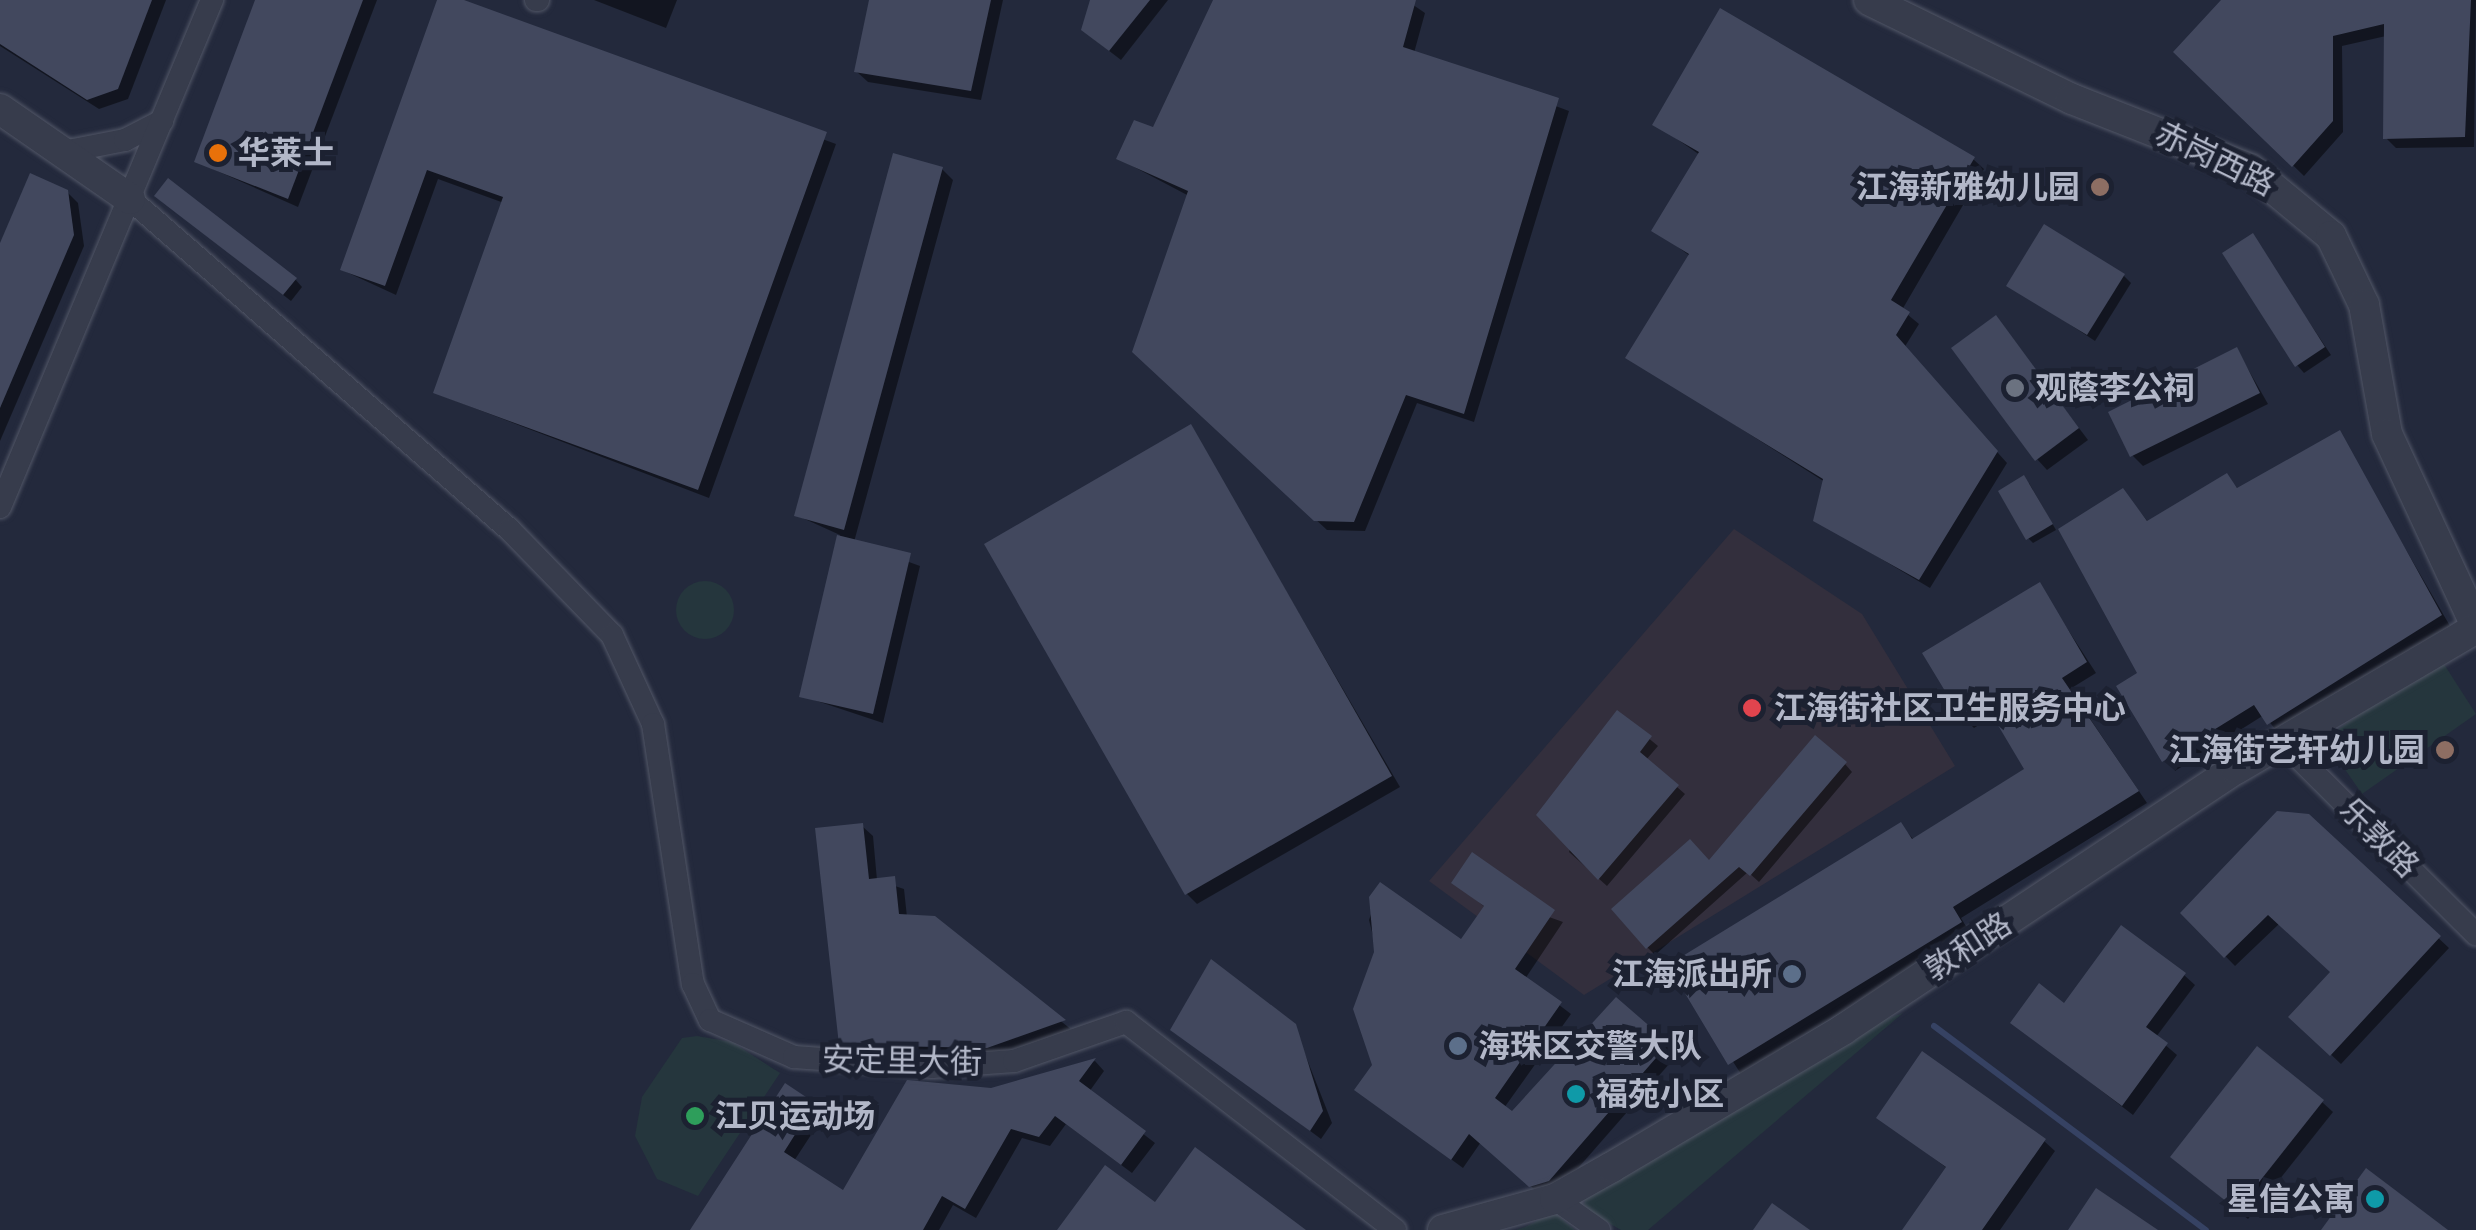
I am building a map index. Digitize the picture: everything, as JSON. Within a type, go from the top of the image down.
[{"type":"street","points":[[0,507],[212,0]]},
{"type":"street","name":"赤岗西路","points":[[1868,0],[2072,99],[2250,168],[2331,236],[2364,305],[2387,434],[2476,627]]},
{"type":"street","points":[[0,109],[130,199]]},
{"type":"street","points":[[63,152],[162,121]]},
{"type":"street","name":"安定里大街","points":[[130,199],[523,542],[612,636],[646,699],[693,984],[710,1020],[794,1057],[932,1067],[1014,1061],[1126,1022],[1395,1230]]},
{"type":"street","name":"敦和路","points":[[1443,1230],[1555,1199],[1844,1029],[2282,741],[2476,627]]},
{"type":"street","name":"乐敦路","points":[[2282,741],[2476,934]]},
{"type":"street","points":[[1555,1199],[1599,1230]]},
{"type":"shaded area","name":"江海街社区卫生服务中心","points":[[1734,529],[1862,614],[1955,766],[1584,995],[1429,881]]},
{"type":"shaded area","points":[[705,581],[726,589],[734,610],[726,631],[705,639],[684,631],[676,610],[684,589]]},
{"type":"shaded area","points":[[2440,658],[2476,714],[2362,794],[2324,739]]},
{"type":"shaded area","points":[[1903,1013],[1648,1230],[1621,1230],[1584,1209],[1585,1195],[1852,1031]]},
{"type":"shaded area","name":"江贝运动场","points":[[697,1036],[732,1042],[780,1073],[698,1196],[657,1179],[635,1136],[642,1097],[682,1038]]},
{"type":"shaded area","points":[[1554,1212],[1575,1230],[1516,1230],[1525,1227]]},
{"type":"building","points":[[0,0],[152,0],[118,89],[87,100],[0,44]]},
{"type":"building","points":[[255,0],[363,0],[288,199],[194,162]]},
{"type":"building","points":[[437,0],[464,0],[827,132],[698,490],[433,393],[503,197],[427,170],[385,286],[340,270]]},
{"type":"building","points":[[869,0],[991,0],[971,91],[854,72]]},
{"type":"building","points":[[1090,0],[1150,0],[1109,51],[1081,30]]},
{"type":"building","points":[[1213,0],[1416,0],[1403,47],[1559,98],[1464,414],[1406,395],[1354,522],[1314,521],[1132,352],[1188,191],[1116,159],[1134,120],[1153,127]]},
{"type":"building","points":[[2221,0],[2471,0],[2465,137],[2383,139],[2384,24],[2333,36],[2333,121],[2292,167],[2173,52]]},
{"type":"building","points":[[1720,8],[1975,157],[1891,300],[1910,312],[1896,335],[1998,451],[1919,580],[1813,521],[1823,479],[1625,358],[1689,254],[1651,231],[1699,152],[1652,125]]},
{"type":"building","points":[[893,153],[943,167],[844,530],[794,516]]},
{"type":"building","points":[[30,173],[68,190],[74,235],[0,408],[0,243]]},
{"type":"building","points":[[168,178],[297,278],[283,295],[154,196]]},
{"type":"building","points":[[2044,224],[2125,274],[2087,335],[2006,286]]},
{"type":"building","points":[[2253,233],[2325,347],[2295,367],[2222,253]]},
{"type":"building","name":"观蔭李公祠","points":[[1996,315],[2079,428],[2035,461],[1951,348]]},
{"type":"building","points":[[2237,347],[2260,393],[2130,457],[2108,412]]},
{"type":"building","points":[[1191,424],[1392,776],[1185,895],[984,544]]},
{"type":"building","points":[[2340,430],[2442,615],[2267,725],[2254,705],[2162,762],[2116,686],[2137,673],[2058,529],[2123,488],[2147,521],[2227,473],[2237,488]]},
{"type":"building","points":[[2024,475],[2053,524],[2026,540],[1998,491]]},
{"type":"building","points":[[837,535],[911,553],[873,714],[799,697]]},
{"type":"building","points":[[2040,582],[2087,662],[2062,678],[2139,791],[1953,907],[1962,922],[1728,1065],[1668,965],[1901,822],[1912,839],[2024,769],[1986,705],[1962,719],[1922,653]]},
{"type":"building","points":[[1617,710],[1652,736],[1640,752],[1679,785],[1598,880],[1536,815]]},
{"type":"building","points":[[1815,735],[1847,762],[1750,876],[1739,867],[1646,949],[1611,909],[1690,839],[1709,860]]},
{"type":"building","points":[[2277,811],[2309,814],[2441,936],[2330,1056],[2288,1017],[2330,972],[2268,915],[2224,958],[2180,913]]},
{"type":"building","points":[[863,823],[869,879],[895,876],[899,914],[935,916],[1066,1020],[987,1048],[839,1045],[815,828]]},
{"type":"building","points":[[1472,852],[1555,910],[1515,969],[1562,1002],[1495,1098],[1512,1111],[1616,997],[1669,1043],[1549,1181],[1529,1187],[1469,1134],[1451,1160],[1354,1090],[1372,1065],[1353,1009],[1374,952],[1369,897],[1380,882],[1461,939],[1484,906],[1451,883]]},
{"type":"building","points":[[2121,925],[2186,973],[2146,1027],[2168,1043],[2122,1106],[2010,1023],[2039,983],[2064,1003]]},
{"type":"building","points":[[1211,959],[1296,1024],[1323,1111],[1310,1131],[1170,1030]]},
{"type":"building","points":[[2257,1046],[2324,1100],[2237,1210],[2170,1157]]},
{"type":"building","points":[[1922,1051],[2046,1139],[1982,1230],[1902,1230],[1946,1167],[1876,1118]]},
{"type":"building","points":[[1096,1058],[1079,1081],[1146,1131],[1121,1165],[1055,1116],[1039,1137],[1011,1129],[965,1209],[942,1196],[923,1230],[690,1230],[785,1083],[815,1103],[784,1152],[843,1190],[907,1080],[991,1088]]},
{"type":"building","points":[[1195,1147],[1306,1230],[1057,1230],[1105,1165],[1155,1202]]},
{"type":"building","name":"星信公寓","points":[[2366,1168],[2448,1230],[2321,1230]]},
{"type":"building","points":[[2096,1188],[2158,1230],[2068,1230]]},
{"type":"building","points":[[1772,1203],[1810,1230],[1753,1230]]},
{"type":"waterway","points":[[1934,1026],[2206,1230]]},
{"type":"place","name":"华莱士","points":[[218,153]]},
{"type":"place","name":"江海新雅幼儿园","points":[[2100,187]]},
{"type":"place","name":"观蔭李公祠","points":[[2015,388]]},
{"type":"place","name":"江海街社区卫生服务中心","points":[[1752,708]]},
{"type":"place","name":"江海街艺轩幼儿园","points":[[2445,750]]},
{"type":"place","name":"江海派出所","points":[[1792,974]]},
{"type":"place","name":"海珠区交警大队","points":[[1458,1046]]},
{"type":"place","name":"福苑小区","points":[[1576,1094]]},
{"type":"place","name":"江贝运动场","points":[[695,1116]]},
{"type":"place","name":"星信公寓","points":[[2375,1199]]}]
